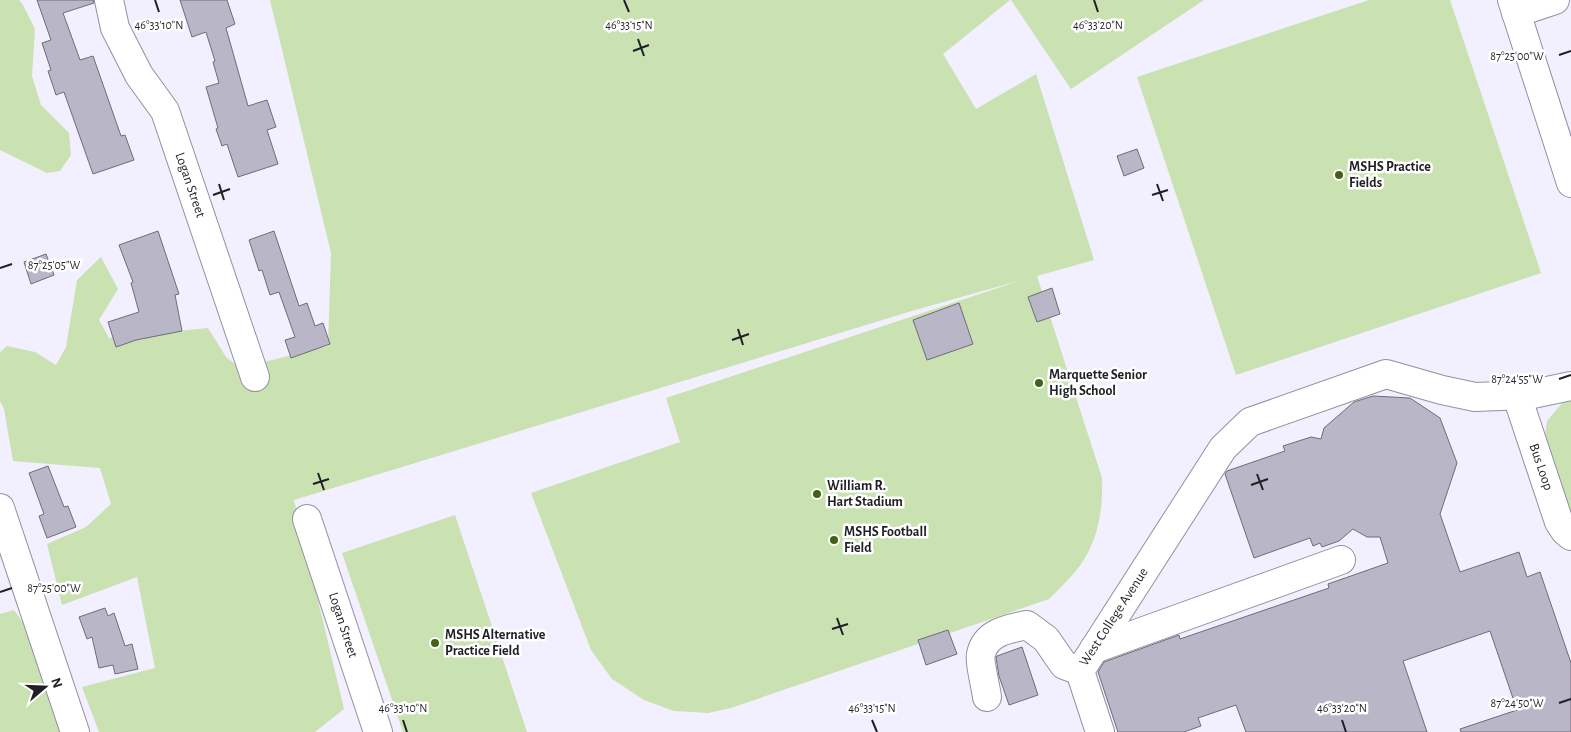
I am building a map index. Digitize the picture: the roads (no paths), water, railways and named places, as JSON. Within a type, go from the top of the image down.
[{"type":"street","name":"Logan Street","points":[[109,0],[114,28],[140,75],[165,112],[255,377]]},
{"type":"street","points":[[1555,0],[1514,6],[1571,183]]},
{"type":"street","name":"West College Avenue","points":[[1100,732],[1087,660],[1223,448],[1250,422],[1386,374],[1475,397],[1528,395],[1571,386]]},
{"type":"street","name":"Bus Loop","points":[[1517,396],[1559,522],[1571,536]]},
{"type":"street","points":[[0,508],[11,577],[75,732]]},
{"type":"street","name":"Logan Street","points":[[307,519],[378,732]]},
{"type":"street","points":[[1032,605],[1046,640],[1064,665],[1087,660],[1341,560]]},
{"type":"street","points":[[987,697],[980,655],[990,636],[1026,625],[1046,640]]},
{"type":"place","name":"MSHS Practice Fields","points":[[1339,175]]},
{"type":"place","name":"Marquette Senior High School","points":[[1039,383]]},
{"type":"place","name":"William R. Hart Stadium","points":[[817,494]]},
{"type":"place","name":"MSHS Football Field","points":[[834,540]]},
{"type":"place","name":"MSHS Alternative Practice Field","points":[[435,643]]}]
